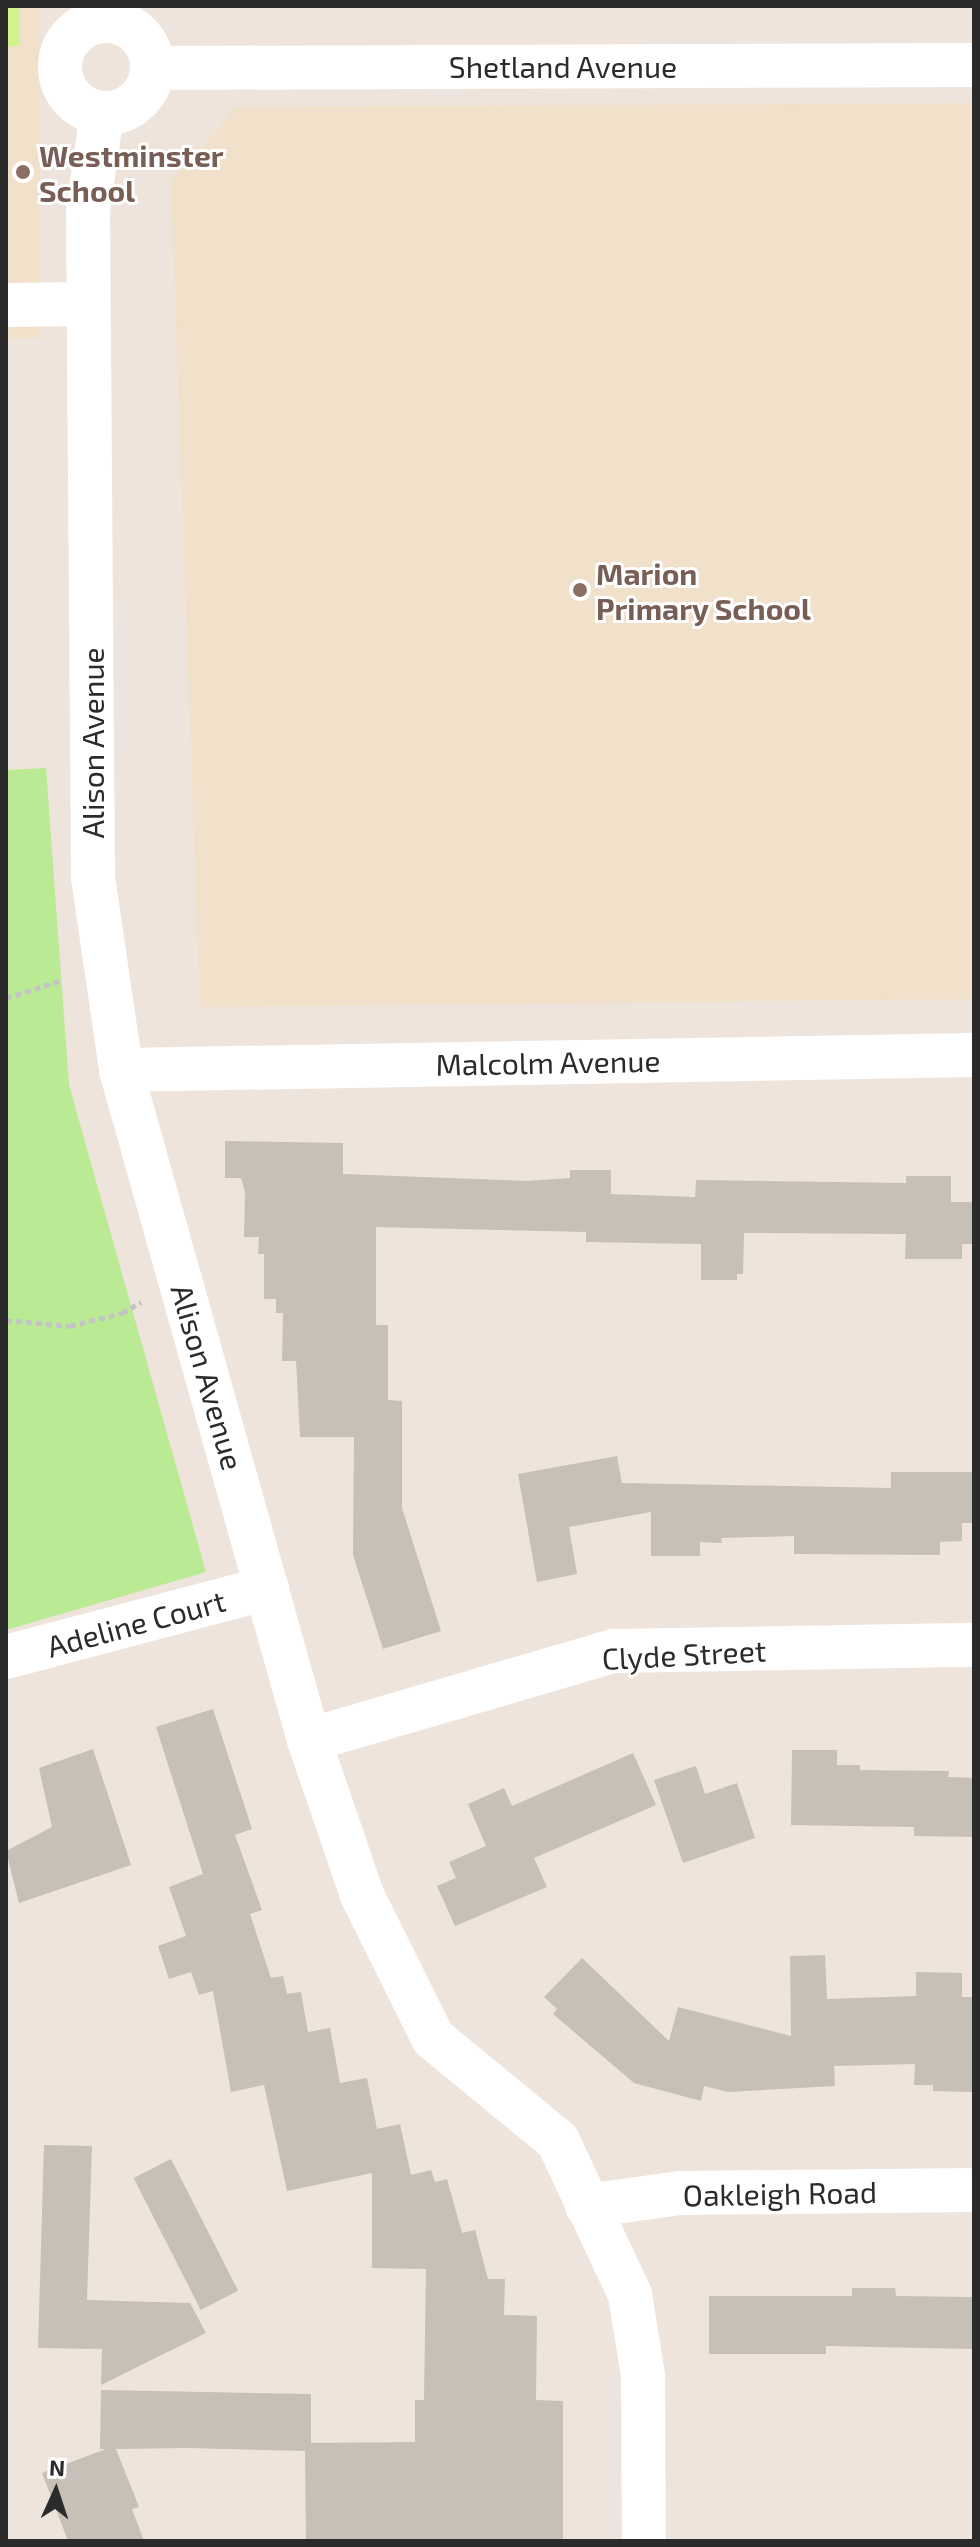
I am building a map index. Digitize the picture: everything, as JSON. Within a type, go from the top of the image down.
[{"type":"street","points":[[99,13],[135,31],[147,46],[152,68],[142,96],[117,111],[102,113],[77,103],[59,72],[65,44],[99,13]]},
{"type":"street","name":"Shetland Avenue","points":[[152,68],[974,65]]},
{"type":"street","name":"Alison Avenue","points":[[102,113],[88,210],[93,877],[121,1070],[309,1740],[362,1895],[433,2038],[558,2141],[630,2295],[643,2375],[644,2541]]},
{"type":"street","points":[[6,305],[88,304]]},
{"type":"street","name":"Malcolm Avenue","points":[[121,1070],[974,1055]]},
{"type":"street","name":"Adeline Court","points":[[6,1657],[267,1588]]},
{"type":"street","name":"Clyde Street","points":[[309,1740],[614,1651],[974,1645]]},
{"type":"street","name":"Oakleigh Road","points":[[587,2206],[680,2193],[974,2190]]},
{"type":"path","points":[[6,998],[106,967]]},
{"type":"path","points":[[6,1320],[70,1326],[122,1313],[180,1280]]},
{"type":"shaded area","name":"Westminster School","points":[[6,6],[40,6],[40,338],[6,338]]},
{"type":"shaded area","name":"Marion Primary School","points":[[974,103],[974,999],[200,1007],[171,181],[237,107]]},
{"type":"green space","points":[[6,6],[20,6],[20,46],[6,46]]},
{"type":"green space","points":[[46,768],[69,1085],[206,1572],[6,1630],[6,770]]},
{"type":"building","points":[[225,1141],[343,1143],[343,1174],[528,1181],[570,1178],[570,1170],[611,1170],[611,1194],[695,1197],[696,1180],[906,1183],[906,1176],[951,1176],[951,1202],[974,1202],[974,1244],[962,1244],[962,1259],[905,1259],[906,1234],[744,1233],[743,1274],[737,1274],[737,1280],[701,1280],[701,1244],[586,1242],[586,1232],[376,1227],[376,1325],[388,1325],[388,1400],[402,1401],[402,1508],[441,1631],[383,1649],[353,1555],[354,1437],[300,1437],[296,1361],[282,1361],[283,1313],[276,1313],[276,1299],[264,1299],[264,1254],[258,1254],[259,1237],[244,1237],[245,1192],[241,1178],[225,1178]]},
{"type":"building","points":[[617,1456],[622,1483],[891,1488],[891,1472],[974,1472],[974,1523],[962,1523],[962,1541],[940,1542],[940,1555],[794,1554],[794,1536],[721,1538],[722,1543],[700,1542],[700,1556],[651,1556],[651,1512],[569,1527],[577,1574],[537,1582],[518,1474]]},
{"type":"building","points":[[213,1709],[252,1829],[235,1835],[262,1910],[250,1914],[271,1978],[283,1976],[287,1994],[301,1992],[308,2032],[330,2028],[340,2083],[367,2078],[377,2129],[400,2124],[411,2175],[431,2170],[435,2182],[447,2179],[462,2233],[475,2230],[488,2279],[505,2279],[504,2315],[537,2316],[536,2400],[563,2401],[563,2541],[306,2541],[305,2451],[188,2448],[116,2449],[139,2507],[132,2509],[144,2541],[68,2541],[42,2473],[106,2449],[100,2449],[101,2390],[311,2394],[311,2443],[415,2442],[415,2400],[424,2400],[426,2269],[372,2268],[372,2173],[287,2191],[264,2085],[231,2092],[213,1991],[199,1995],[191,1972],[169,1979],[158,1946],[186,1936],[169,1887],[203,1874],[156,1727]]},
{"type":"building","points":[[93,1749],[131,1865],[19,1903],[6,1851],[52,1827],[39,1768]]},
{"type":"building","points":[[792,1750],[837,1750],[837,1765],[860,1765],[860,1770],[949,1771],[948,1777],[974,1778],[974,1837],[914,1836],[914,1827],[791,1825]]},
{"type":"building","points":[[633,1753],[656,1805],[534,1858],[547,1887],[455,1926],[437,1886],[456,1878],[449,1862],[486,1846],[468,1804],[504,1788],[512,1806]]},
{"type":"building","points":[[696,1766],[705,1794],[737,1783],[755,1838],[683,1863],[654,1780]]},
{"type":"building","points":[[825,1955],[827,1999],[916,1996],[916,1972],[962,1973],[962,1997],[974,1997],[974,2092],[933,2091],[933,2085],[914,2085],[915,2064],[834,2066],[835,2086],[728,2092],[704,2086],[701,2101],[634,2083],[553,2014],[557,2009],[544,1997],[582,1958],[669,2041],[678,2007],[791,2036],[790,1956]]},
{"type":"building","points":[[44,2145],[92,2146],[87,2300],[190,2303],[206,2333],[101,2385],[102,2349],[38,2348]]},
{"type":"building","points":[[171,2159],[238,2291],[201,2310],[134,2178]]},
{"type":"building","points":[[852,2288],[895,2288],[896,2296],[974,2297],[974,2349],[826,2346],[826,2354],[709,2354],[709,2296],[852,2296]]},
{"type":"place","name":"Westminster School","points":[[23,172]]},
{"type":"place","name":"Marion Primary School","points":[[580,590]]}]
